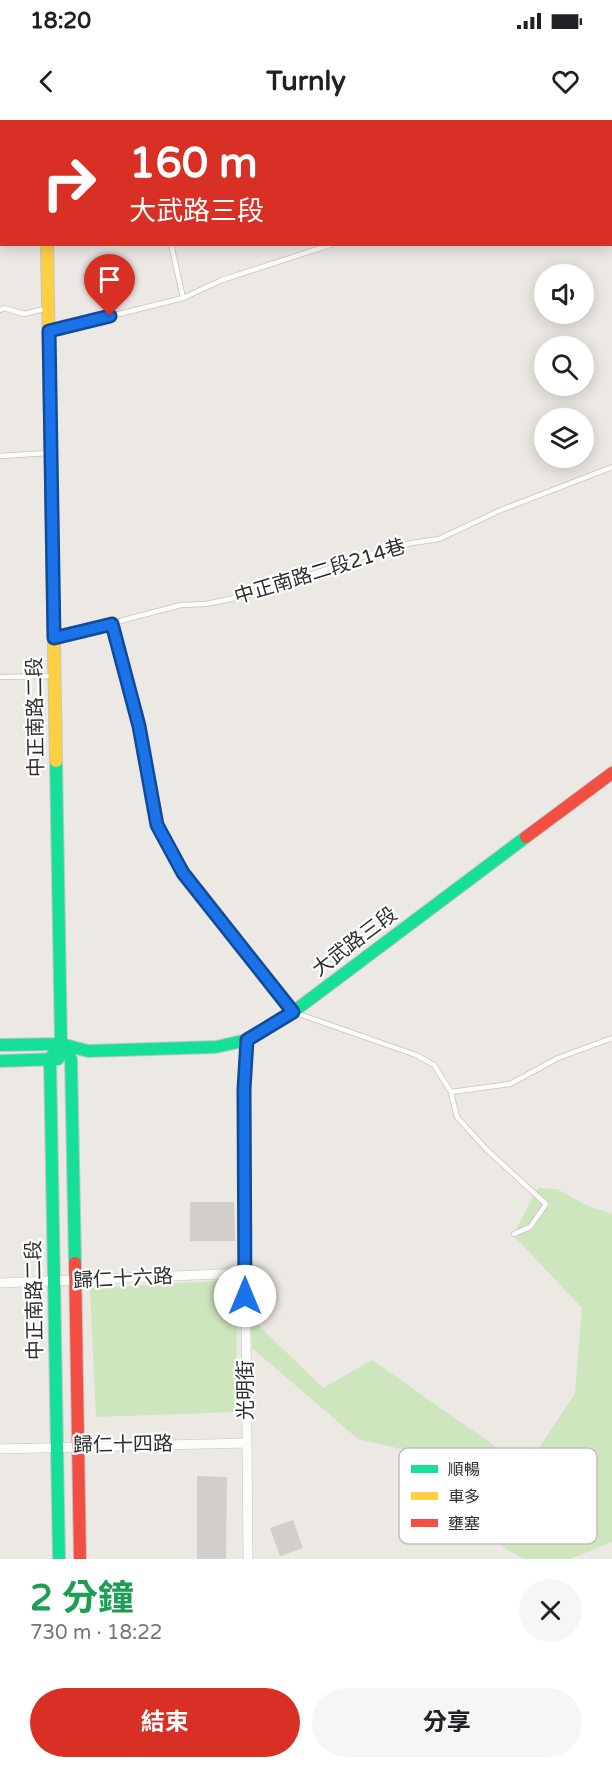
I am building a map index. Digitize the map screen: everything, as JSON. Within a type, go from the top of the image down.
[{"type":"street","name":"中正南路二段","points":[[47,246],[61,1044]]},
{"type":"street","name":"大武路三段","points":[[0,1045],[61,1044],[88,1051],[201,1048],[247,1040],[293,1012],[612,773]]},
{"type":"street","name":"光明街","points":[[247,1040],[244,1089],[248,1559]]},
{"type":"street","points":[[50,1059],[61,1044],[71,1059]]},
{"type":"street","name":"大武路三段","points":[[71,1059],[88,1051]]},
{"type":"street","name":"中正南路二段","points":[[50,1059],[59,1559]]},
{"type":"street","name":"中正南路二段","points":[[71,1059],[80,1559]]},
{"type":"street","points":[[0,1060],[71,1059]]},
{"type":"street","name":"歸仁十六路","points":[[0,1283],[245,1273]]},
{"type":"street","name":"歸仁十四路","points":[[0,1449],[246,1443]]},
{"type":"lane","points":[[171,246],[183,298]]},
{"type":"lane","points":[[49,331],[183,298],[222,280],[327,246]]},
{"type":"lane","points":[[0,310],[4,308],[24,314],[48,308]]},
{"type":"lane","points":[[0,456],[51,452]]},
{"type":"lane","name":"中正南路二段214巷","points":[[54,638],[181,605],[206,604],[254,594],[399,545],[440,538],[501,510],[612,467]]},
{"type":"lane","points":[[112,624],[139,726],[157,825],[183,873],[293,1012],[416,1055],[434,1065],[451,1092],[457,1118],[487,1150],[546,1204],[530,1227],[514,1234]]},
{"type":"lane","points":[[0,677],[54,676]]},
{"type":"lane","points":[[451,1092],[510,1084],[558,1058],[612,1038]]},
{"type":"green space","points":[[538,1188],[557,1189],[586,1205],[612,1214],[612,1542],[570,1559],[523,1559],[502,1544],[597,1544],[597,1448],[539,1448],[575,1393],[582,1308],[513,1235]]},
{"type":"green space","points":[[237,1280],[236,1412],[96,1417],[90,1288]]},
{"type":"green space","points":[[250,1317],[323,1388],[372,1360],[497,1448],[399,1449],[358,1439],[252,1348]]},
{"type":"building","points":[[190,1202],[234,1202],[235,1241],[190,1241]]},
{"type":"building","points":[[197,1476],[227,1477],[226,1559],[197,1559]]},
{"type":"building","points":[[293,1520],[303,1548],[280,1556],[270,1528]]},
{"type":"traffic: fast","points":[[56,761],[61,1044],[71,1059],[75,1263]]},
{"type":"traffic: fast","points":[[0,1045],[61,1044],[88,1051],[216,1047],[247,1040],[293,1012],[526,837]]},
{"type":"traffic: fast","points":[[59,1559],[50,1059],[61,1044]]},
{"type":"traffic: fast","points":[[0,1061],[58,1059]]},
{"type":"traffic: slow","points":[[47,246],[56,761]]},
{"type":"traffic: jam","points":[[526,837],[612,773]]},
{"type":"traffic: jam","points":[[75,1263],[80,1559]]},
{"type":"route","points":[[110,316],[49,331],[54,638],[112,624],[139,726],[157,825],[183,873],[293,1012],[247,1040],[244,1089],[245,1296]]}]
